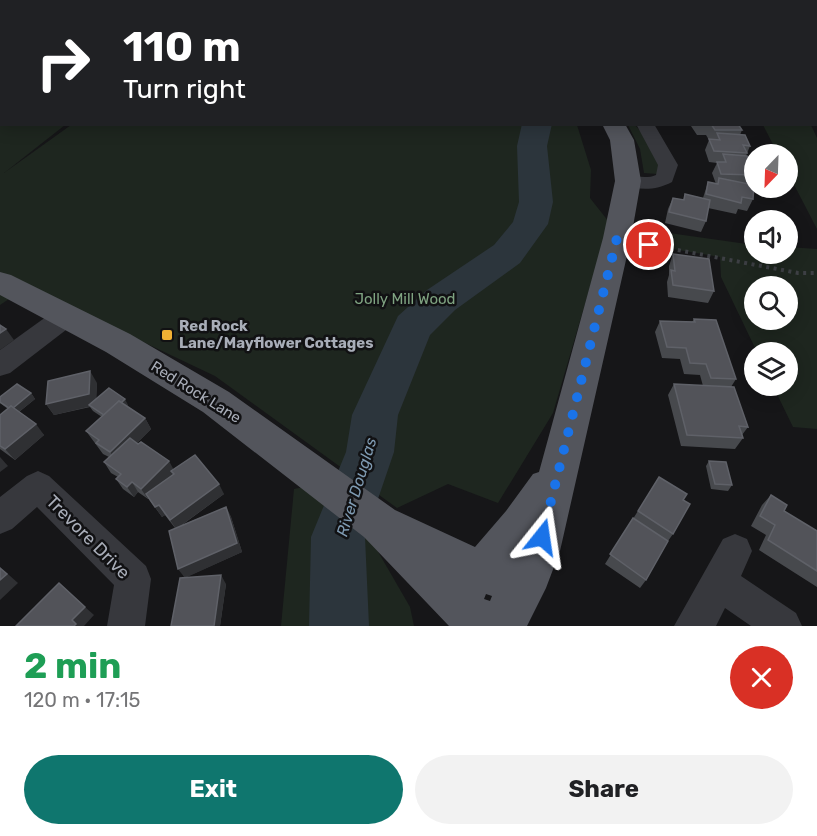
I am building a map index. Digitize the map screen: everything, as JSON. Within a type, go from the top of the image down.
[{"type":"main road","points":[[488,605],[531,573],[561,466],[617,238],[628,181],[622,140],[614,126]]},
{"type":"main road","name":"Red Rock Lane","points":[[0,282],[118,344],[216,402],[326,480],[488,605]]},
{"type":"street","points":[[628,181],[653,184],[666,178],[668,165],[646,126]]},
{"type":"street","points":[[0,365],[66,316]]},
{"type":"street","name":"Trevore Drive","points":[[0,518],[38,486],[133,579],[126,626]]},
{"type":"street","points":[[698,620],[735,551]]},
{"type":"street","points":[[718,583],[783,626]]},
{"type":"path","points":[[617,238],[798,273],[817,273]]},
{"type":"green space","name":"Jolly Mill Wood","points":[[0,126],[64,126],[4,173],[70,126],[577,126],[591,170],[590,198],[609,222],[553,413],[498,503],[448,484],[397,508],[215,376],[27,287],[0,305]]},
{"type":"green space","points":[[628,126],[636,126],[647,139],[659,166],[657,174],[644,173],[640,149]]},
{"type":"green space","points":[[764,126],[811,126],[817,138],[817,229],[798,192],[798,144],[773,144]]},
{"type":"green space","points":[[669,233],[744,244],[744,264],[798,264],[798,248],[817,249],[817,429],[793,427],[778,396],[798,396],[798,342],[752,342],[746,330],[798,330],[798,276],[744,276],[744,325],[721,277],[720,257],[649,245]]},
{"type":"green space","points":[[309,486],[369,536],[410,607],[414,626],[281,626],[294,489]]},
{"type":"building","points":[[712,126],[739,126],[742,130],[715,130]]},
{"type":"building","points":[[717,133],[745,135],[749,144],[743,145],[744,153],[714,151],[709,139],[720,140]]},
{"type":"building","points":[[723,154],[744,156],[744,175],[721,174],[717,162],[726,162]]},
{"type":"building","points":[[719,178],[744,183],[744,197],[742,197],[741,203],[706,194],[708,182],[718,184]]},
{"type":"building","points":[[685,194],[710,200],[706,221],[669,212],[673,198],[684,200]]},
{"type":"building","points":[[673,254],[709,259],[714,291],[673,285],[671,270],[675,271]]},
{"type":"building","points":[[694,319],[716,320],[736,379],[711,378],[706,364],[690,363],[686,348],[667,347],[660,321],[695,322]]},
{"type":"building","points":[[0,325],[6,329],[0,333]]},
{"type":"building","points":[[90,371],[89,394],[46,404],[48,381]]},
{"type":"building","points":[[17,384],[31,393],[13,408],[11,406],[9,408],[0,402],[0,397]]},
{"type":"building","points":[[674,384],[734,387],[748,427],[739,426],[743,438],[687,435]]},
{"type":"building","points":[[109,388],[125,399],[121,403],[119,401],[104,415],[89,405]]},
{"type":"building","points":[[119,401],[145,418],[110,452],[96,443],[99,440],[86,431]]},
{"type":"building","points":[[11,406],[36,424],[5,449],[0,446],[0,415]]},
{"type":"building","points":[[130,438],[138,444],[141,442],[169,461],[141,489],[132,482],[127,487],[116,479],[121,474],[104,462]]},
{"type":"building","points":[[195,455],[219,484],[170,520],[159,505],[155,507],[146,494],[174,474],[171,471]]},
{"type":"building","points":[[709,461],[726,462],[732,485],[715,484]]},
{"type":"building","points":[[659,477],[687,494],[683,500],[690,504],[673,534],[638,511]]},
{"type":"building","points":[[771,495],[787,505],[784,511],[817,531],[817,571],[768,540],[775,525],[760,516]]},
{"type":"building","points":[[226,507],[237,543],[178,569],[169,531]]},
{"type":"building","points":[[633,518],[668,541],[646,580],[610,554]]},
{"type":"building","points":[[0,568],[7,574],[0,580]]},
{"type":"building","points":[[221,575],[214,626],[171,626],[180,578]]},
{"type":"building","points":[[59,583],[85,607],[72,620],[76,624],[74,626],[16,626]]},
{"type":"waterway","name":"River Douglas","points":[[339,626],[338,537],[370,452],[375,415],[413,327],[441,300],[507,254],[530,224],[536,202],[532,146],[537,126]]},
{"type":"place","name":"Red Rock Lane/Mayflower Cottages","points":[[167,335]]},
{"type":"route","points":[[542,537],[617,238],[649,245]]}]
